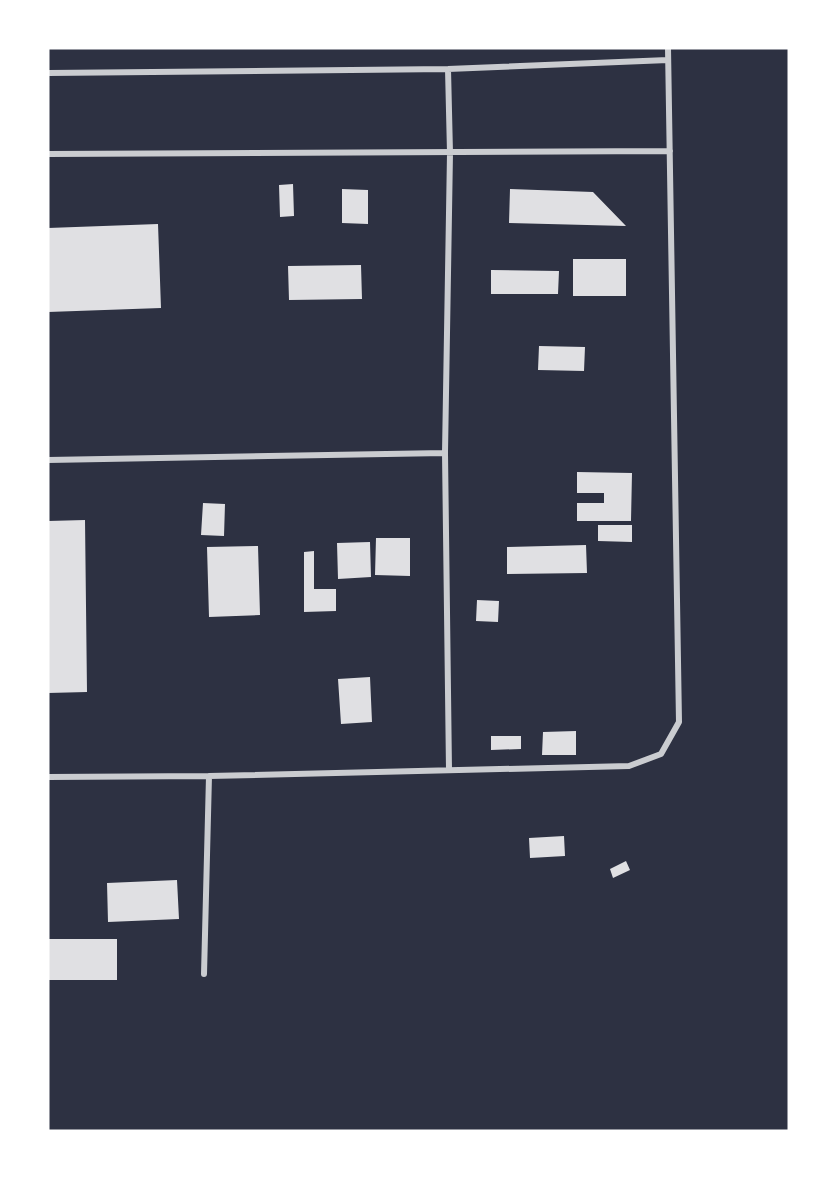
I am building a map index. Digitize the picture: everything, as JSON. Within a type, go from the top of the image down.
[{"type":"street","points":[[48,777],[209,776],[628,766],[660,754],[679,722],[668,48]]},
{"type":"street","points":[[48,74],[448,69],[668,60]]},
{"type":"street","points":[[448,69],[450,153],[445,453],[449,770]]},
{"type":"street","points":[[48,154],[670,151]]},
{"type":"street","points":[[48,460],[445,453]]},
{"type":"street","points":[[204,974],[209,776]]},
{"type":"building","points":[[293,184],[294,216],[280,217],[279,185]]},
{"type":"building","points":[[342,189],[368,190],[368,224],[342,223]]},
{"type":"building","points":[[510,189],[593,192],[626,226],[509,223]]},
{"type":"building","points":[[158,224],[161,308],[48,312],[48,228]]},
{"type":"building","points":[[573,259],[626,259],[626,296],[573,296]]},
{"type":"building","points":[[361,265],[362,299],[289,300],[288,266]]},
{"type":"building","points":[[491,270],[559,271],[558,294],[491,294]]},
{"type":"building","points":[[539,346],[585,347],[584,371],[538,370]]},
{"type":"building","points":[[577,472],[632,473],[631,521],[577,521],[577,503],[604,503],[604,493],[577,493]]},
{"type":"building","points":[[203,503],[225,504],[224,536],[201,535]]},
{"type":"building","points":[[85,520],[87,692],[48,693],[48,521]]},
{"type":"building","points":[[598,525],[632,525],[632,542],[598,541]]},
{"type":"building","points":[[376,538],[410,538],[410,576],[375,575]]},
{"type":"building","points":[[370,542],[371,577],[338,579],[337,543]]},
{"type":"building","points":[[586,545],[587,573],[507,574],[507,547]]},
{"type":"building","points":[[258,546],[260,615],[209,617],[207,547]]},
{"type":"building","points":[[314,551],[314,589],[336,589],[336,611],[304,612],[304,552]]},
{"type":"building","points":[[477,600],[499,601],[498,622],[476,621]]},
{"type":"building","points":[[370,677],[372,722],[341,724],[338,679]]},
{"type":"building","points":[[576,731],[576,755],[542,755],[543,732]]},
{"type":"building","points":[[491,736],[521,736],[521,749],[491,750]]},
{"type":"building","points":[[564,836],[565,856],[530,858],[529,838]]},
{"type":"building","points":[[626,861],[630,870],[613,878],[610,869]]},
{"type":"building","points":[[177,880],[179,919],[108,922],[107,883]]},
{"type":"building","points":[[48,939],[117,939],[117,980],[48,980]]}]
